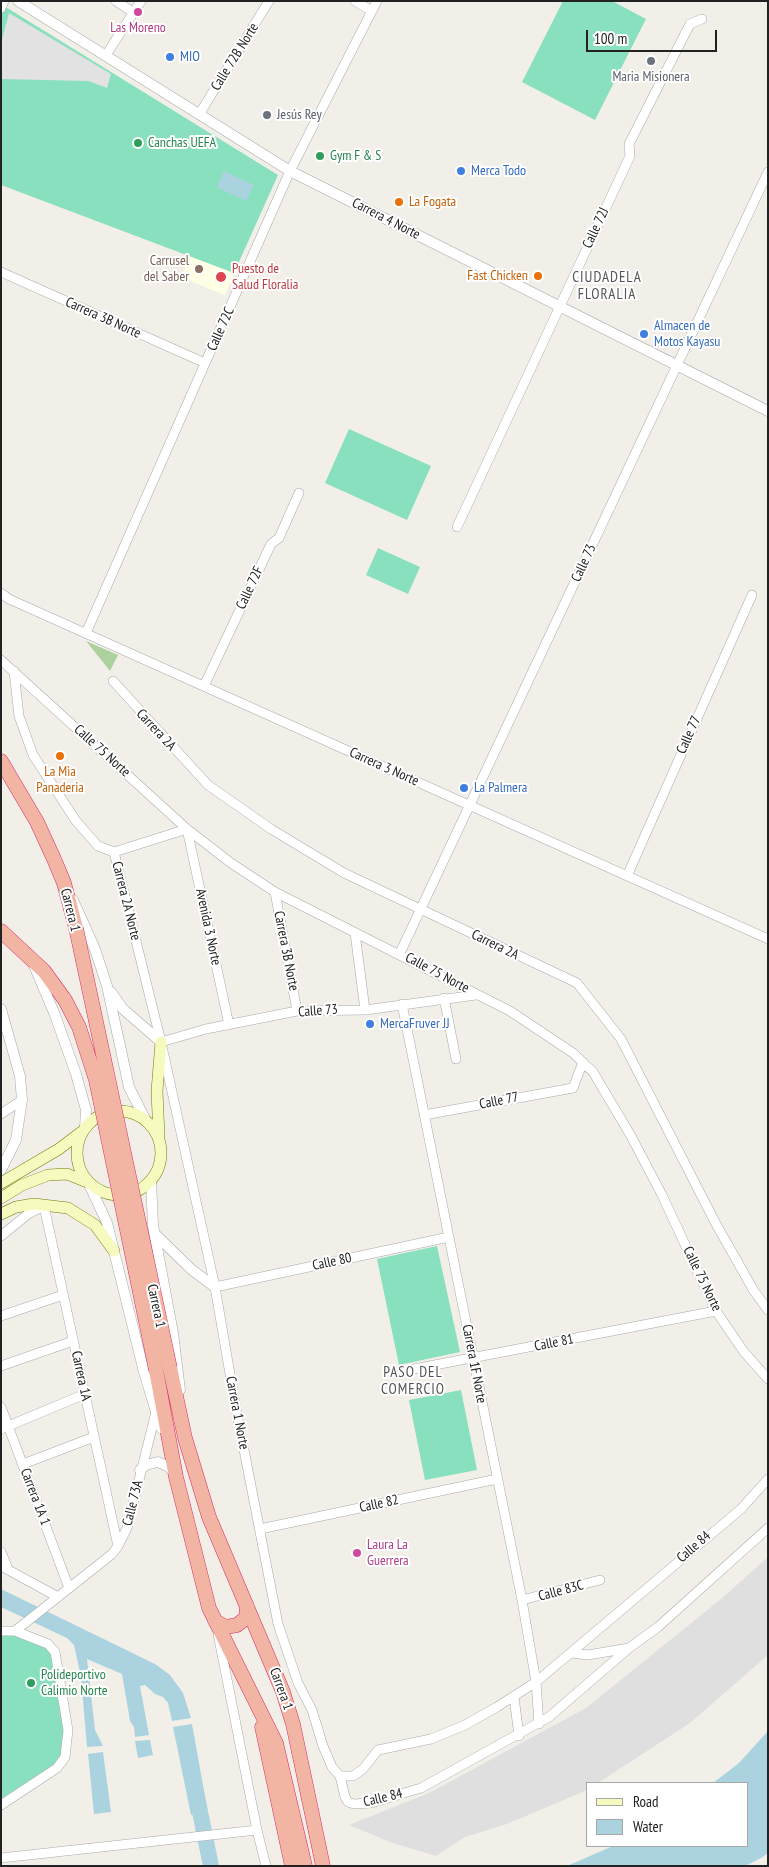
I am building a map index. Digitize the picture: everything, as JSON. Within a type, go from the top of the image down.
[{"type":"highway","name":"Carrera 1","points":[[1,761],[37,822],[64,883],[76,928],[163,1369],[176,1477],[207,1599],[215,1621],[276,1743],[298,1862]]},
{"type":"highway","name":"Carrera 1","points":[[1,931],[30,957],[51,980],[65,1000],[79,1028],[96,1080],[163,1369],[209,1517],[283,1692],[291,1716],[323,1866]]},
{"type":"highway","points":[[215,1621],[226,1627],[237,1626],[246,1618],[247,1606]]},
{"type":"main road","points":[[1,1198],[22,1185],[48,1175],[67,1174],[89,1183],[103,1193],[119,1196],[138,1191],[151,1181],[160,1162],[157,1092],[162,1042]]},
{"type":"main road","points":[[1,1183],[59,1149],[98,1116],[115,1110],[130,1112],[146,1120],[154,1130],[159,1141]]},
{"type":"main road","points":[[84,1129],[77,1144],[76,1155],[80,1170],[89,1183]]},
{"type":"main road","points":[[1,1214],[25,1205],[61,1206],[83,1215],[101,1230],[114,1251]]},
{"type":"street","points":[[1,8],[4,1]]},
{"type":"street","name":"Carrera 4 Norte","points":[[18,1],[290,171],[768,411]]},
{"type":"street","points":[[116,1],[134,13]]},
{"type":"street","points":[[106,55],[141,1]]},
{"type":"street","name":"Calle 72B Norte","points":[[200,113],[269,1]]},
{"type":"street","points":[[355,1],[372,11]]},
{"type":"street","name":"Calle 72C","points":[[86,633],[290,171],[377,1]]},
{"type":"street","name":"Calle 72J","points":[[457,527],[630,156],[629,144],[690,24],[702,19]]},
{"type":"street","name":"Calle 73","points":[[400,954],[768,172]]},
{"type":"street","name":"Carrera 3B Norte","points":[[1,272],[205,363]]},
{"type":"street","name":"Calle 72F","points":[[204,686],[271,544],[279,538],[299,493]]},
{"type":"street","name":"Carrera 3 Norte","points":[[1,593],[9,599],[768,939]]},
{"type":"street","name":"Calle 77","points":[[627,876],[752,594]]},
{"type":"street","name":"Calle 75 Norte","points":[[1,660],[187,829],[231,863],[275,892],[510,1011],[550,1035],[594,1072],[662,1195],[716,1311],[744,1352],[768,1379]]},
{"type":"street","name":"Carrera 2A Norte","points":[[14,671],[19,716],[33,755],[76,821],[98,846],[114,852],[162,1042]]},
{"type":"street","name":"Carrera 2A","points":[[113,681],[208,785],[306,851],[344,873],[577,984],[621,1038],[716,1224],[754,1291],[768,1310]]},
{"type":"street","points":[[114,852],[187,829]]},
{"type":"street","name":"Avenida 3 Norte","points":[[187,829],[229,1025]]},
{"type":"street","points":[[64,883],[88,930],[106,986],[129,1087],[146,1120]]},
{"type":"street","name":"Carrera 3B Norte","points":[[275,892],[297,1011]]},
{"type":"street","points":[[355,933],[365,1010]]},
{"type":"street","points":[[30,957],[44,988],[73,1066],[86,1110],[84,1129]]},
{"type":"street","points":[[106,986],[123,1009],[162,1042]]},
{"type":"street","name":"Calle 73","points":[[162,1042],[229,1025],[297,1011],[365,1010],[476,995]]},
{"type":"street","points":[[444,998],[456,1059]]},
{"type":"street","name":"Carrera 1F Norte","points":[[402,1004],[522,1600],[536,1682],[539,1724]]},
{"type":"street","points":[[1,1009],[20,1076],[22,1100],[16,1140],[1,1170]]},
{"type":"street","name":"Carrera 1 Norte","points":[[162,1042],[215,1287],[236,1408],[278,1624],[286,1652],[312,1710],[323,1746],[332,1767],[340,1776]]},
{"type":"street","name":"Calle 77","points":[[424,1115],[573,1088],[583,1062]]},
{"type":"street","points":[[1,1114],[22,1100]]},
{"type":"street","points":[[151,1181],[154,1232],[174,1340],[185,1438]]},
{"type":"street","points":[[89,1183],[104,1214],[156,1412],[176,1477]]},
{"type":"street","points":[[1,1236],[28,1214],[44,1206]]},
{"type":"street","name":"Carrera 1A","points":[[44,1206],[118,1546]]},
{"type":"street","points":[[154,1232],[192,1270],[215,1287]]},
{"type":"street","name":"Calle 80","points":[[215,1287],[449,1237]]},
{"type":"street","points":[[754,1291],[768,1298]]},
{"type":"street","points":[[1,1316],[64,1295]]},
{"type":"street","name":"Calle 81","points":[[393,1373],[716,1311]]},
{"type":"street","points":[[1,1366],[73,1341]]},
{"type":"street","points":[[5,1427],[85,1394]]},
{"type":"street","name":"Carrera 1A 1","points":[[1,1406],[5,1427],[23,1464],[69,1588]]},
{"type":"street","name":"Calle 73A","points":[[15,1631],[112,1554],[118,1546],[127,1528],[156,1412]]},
{"type":"street","points":[[23,1464],[94,1437]]},
{"type":"street","points":[[140,1470],[150,1463],[162,1462],[172,1470],[176,1477]]},
{"type":"street","name":"Calle 82","points":[[260,1529],[497,1479]]},
{"type":"street","name":"Calle 84","points":[[768,1479],[741,1508],[536,1682],[465,1725],[431,1739],[378,1750],[362,1769],[353,1776],[340,1776],[348,1802],[354,1804],[371,1803],[421,1788],[539,1724],[584,1690],[629,1648],[658,1627],[768,1528]]},
{"type":"street","points":[[1,1552],[5,1568],[58,1596]]},
{"type":"street","name":"Calle 83C","points":[[522,1600],[600,1580]]},
{"type":"street","name":"Carrera 1","points":[[215,1621],[266,1866]]},
{"type":"street","points":[[1,1630],[15,1631],[48,1644],[55,1652],[68,1730],[66,1756],[48,1776],[1,1805]]},
{"type":"street","points":[[572,1653],[588,1655],[629,1648]]},
{"type":"street","points":[[514,1697],[519,1736]]},
{"type":"street","points":[[1,1858],[257,1830]]},
{"type":"shaded area","points":[[9,13],[111,74],[107,88],[88,81],[1,79],[1,43]]},
{"type":"shaded area","name":"Carrusel del Saber","points":[[197,248],[238,264],[225,295],[180,277]]},
{"type":"shaded area","points":[[768,1557],[768,1655],[690,1723],[600,1782],[586,1782],[586,1790],[507,1824],[465,1837],[436,1856],[393,1843],[349,1825],[429,1793],[586,1708],[721,1599]]},
{"type":"green space","points":[[563,1],[612,1],[646,19],[595,120],[522,82]]},
{"type":"green space","points":[[4,6],[278,175],[234,273],[1,185],[1,13]]},
{"type":"green space","points":[[349,429],[431,466],[407,520],[325,483]]},
{"type":"green space","points":[[378,548],[420,567],[408,594],[366,575]]},
{"type":"green space","points":[[86,641],[118,655],[110,671]]},
{"type":"green space","points":[[437,1246],[460,1352],[399,1365],[377,1259]]},
{"type":"green space","points":[[461,1390],[477,1470],[425,1480],[409,1400]]},
{"type":"green space","points":[[1,1631],[52,1648],[67,1715],[65,1757],[1,1805]]},
{"type":"water","points":[[224,171],[254,185],[246,201],[217,187]]},
{"type":"water","points":[[1,1589],[155,1664],[170,1675],[183,1693],[191,1718],[172,1721],[168,1703],[163,1697],[155,1694],[145,1685],[140,1686],[149,1735],[135,1737],[134,1727],[130,1721],[122,1674],[87,1659],[95,1730],[103,1746],[87,1747],[81,1677],[74,1645],[67,1638],[1,1607]]},
{"type":"water","points":[[192,1724],[208,1813],[191,1815],[173,1727]]},
{"type":"water","points":[[768,1731],[768,1853],[761,1858],[745,1866],[567,1866],[611,1847],[749,1847],[749,1782],[714,1782],[739,1763]]},
{"type":"water","points":[[150,1740],[153,1755],[138,1758],[135,1741]]},
{"type":"water","points":[[103,1752],[111,1812],[94,1814],[88,1754]]},
{"type":"waterway","points":[[196,1792],[211,1866]]},
{"type":"place","name":"Las Moreno","points":[[138,12]]},
{"type":"place","name":"MIO","points":[[170,57]]},
{"type":"place","name":"Maria Misionera","points":[[651,61]]},
{"type":"place","name":"Jesús Rey","points":[[267,115]]},
{"type":"place","name":"Canchas UEFA","points":[[138,143]]},
{"type":"place","name":"Gym F & S","points":[[320,156]]},
{"type":"place","name":"Merca Todo","points":[[461,171]]},
{"type":"place","name":"La Fogata","points":[[399,202]]},
{"type":"place","name":"Carrusel del Saber","points":[[199,269]]},
{"type":"place","name":"Fast Chicken","points":[[538,276]]},
{"type":"place","name":"Puesto de Salud Floralia","points":[[221,277]]},
{"type":"place","name":"Almacen de Motos Kayasu","points":[[644,334]]},
{"type":"place","name":"La Mìa Panaderia","points":[[60,756]]},
{"type":"place","name":"La Palmera","points":[[464,788]]},
{"type":"place","name":"MercaFruver JJ","points":[[370,1024]]},
{"type":"place","name":"Laura La Guerrera","points":[[357,1553]]},
{"type":"place","name":"Polideportivo Calimio Norte","points":[[31,1683]]},
{"type":"district","name":"CIUDADELA FLORALIA","points":[[607,286]]},
{"type":"district","name":"PASO DEL COMERCIO","points":[[413,1382]]}]
